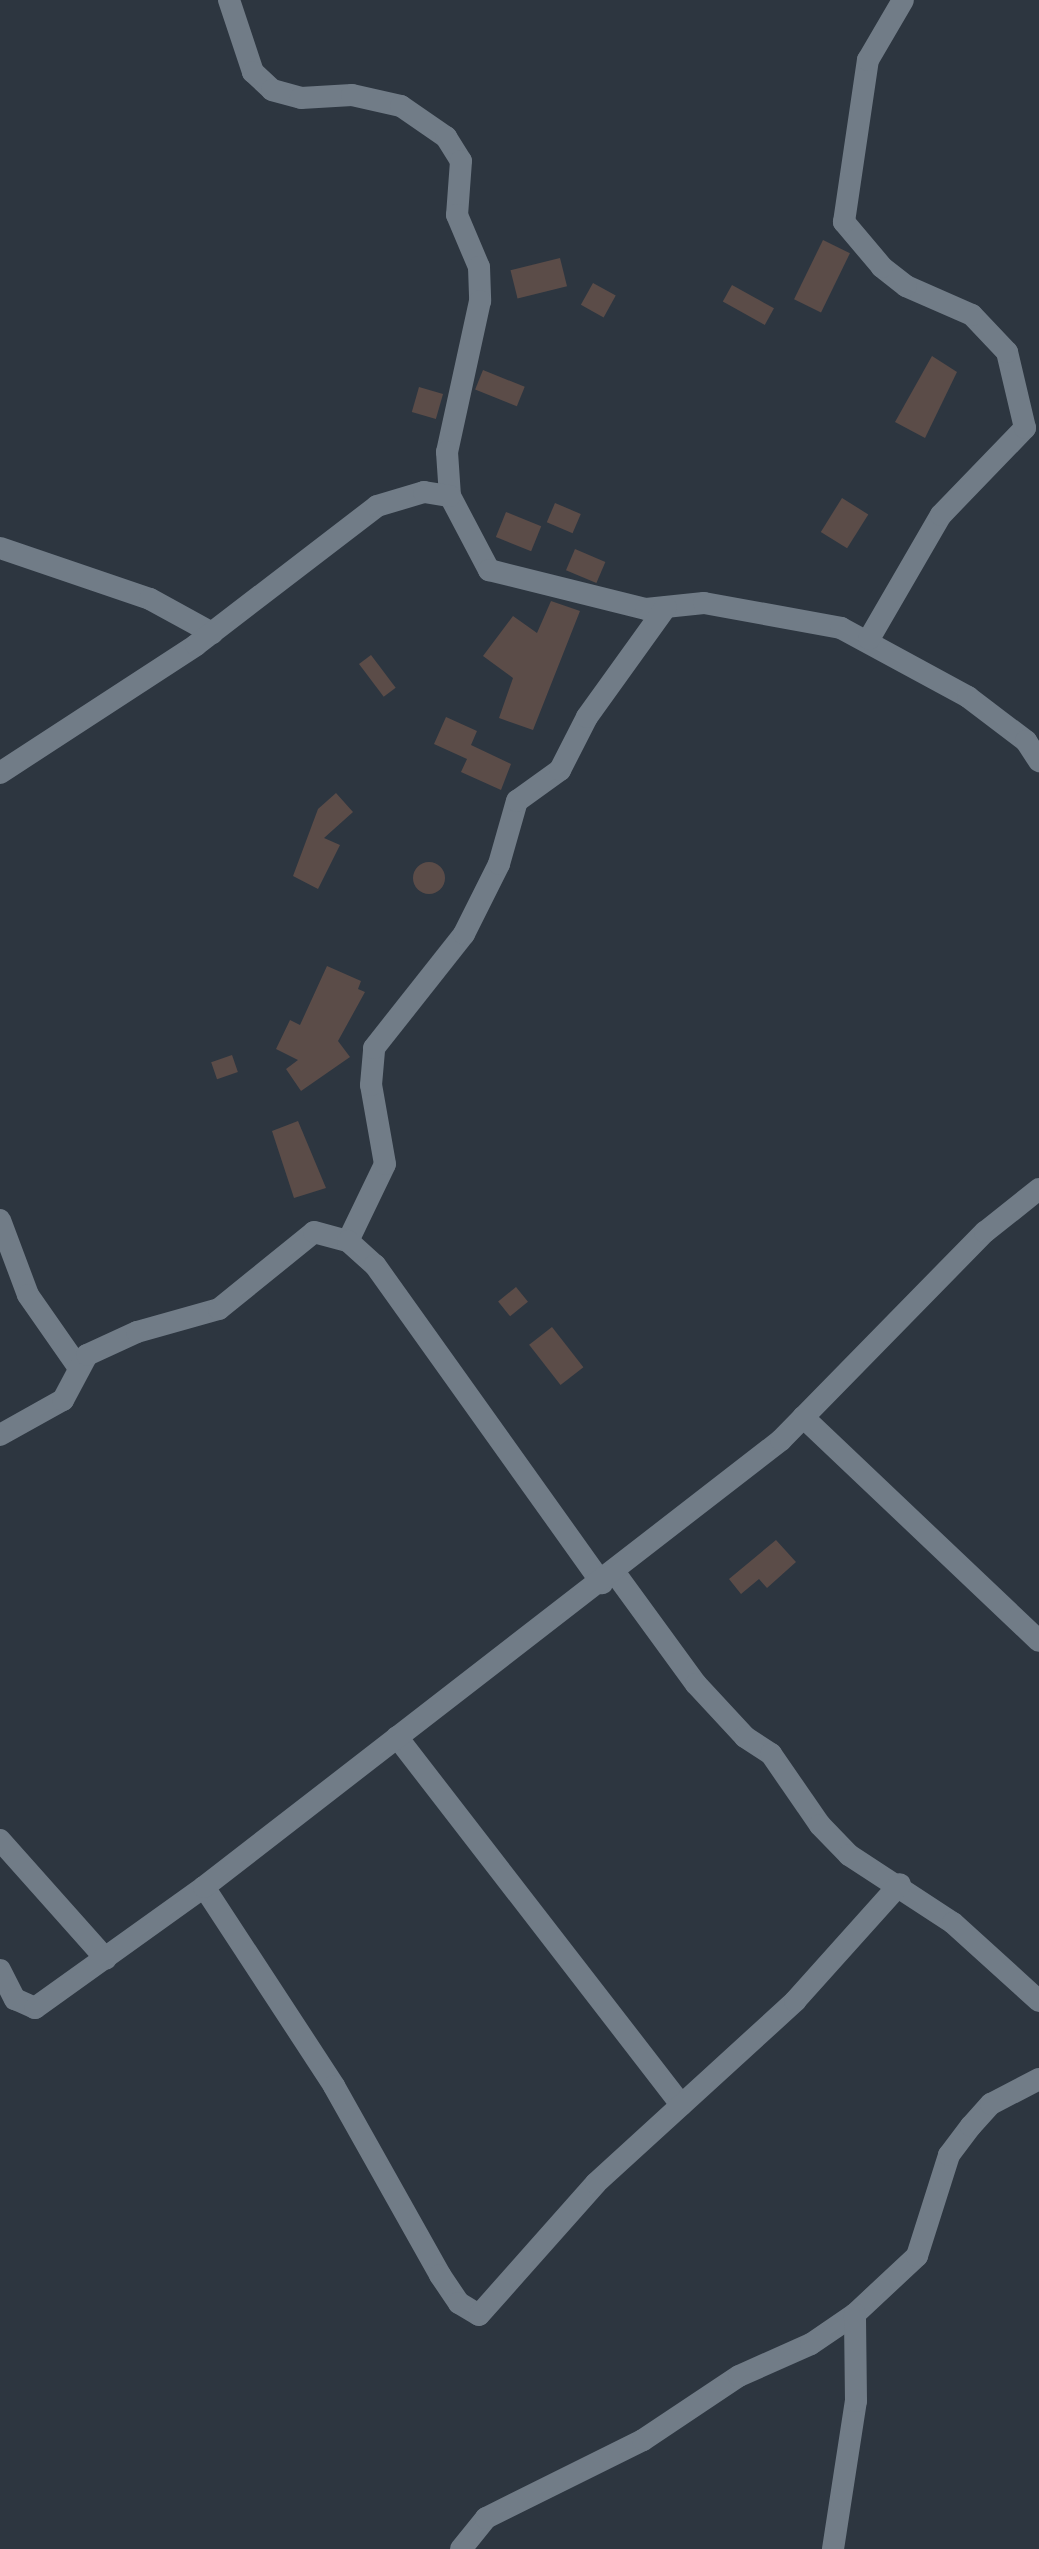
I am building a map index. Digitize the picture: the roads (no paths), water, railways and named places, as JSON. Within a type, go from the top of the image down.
[{"type":"street","points":[[229,0],[254,72],[272,90],[301,98],[352,94],[401,106],[446,137],[461,161],[457,214],[478,267],[480,301],[447,452],[450,496],[489,570],[600,601],[666,607],[704,602],[769,611],[868,639],[968,697],[1026,741],[1039,762]]},
{"type":"street","points":[[868,639],[941,515],[1025,428],[1007,352],[972,315],[906,286],[882,267],[844,222],[868,60],[903,0]]},
{"type":"street","points":[[0,773],[212,634],[377,506],[424,492],[450,496]]},
{"type":"street","points":[[0,548],[150,598],[212,634]]},
{"type":"street","points":[[348,1241],[355,1214],[384,1164],[371,1085],[374,1048],[464,934],[499,864],[517,801],[560,770],[588,717],[666,607]]},
{"type":"street","points":[[0,1970],[15,1999],[35,2008],[204,1887],[608,1578],[803,1417],[985,1232],[1039,1189]]},
{"type":"street","points":[[0,1220],[28,1295],[79,1368]]},
{"type":"street","points":[[0,1435],[63,1400],[86,1356],[137,1332],[218,1309],[314,1232],[348,1241],[375,1266],[608,1578],[745,1737],[771,1754],[820,1826],[850,1855],[900,1884],[1039,2000]]},
{"type":"street","points":[[803,1417],[1039,1641]]},
{"type":"street","points":[[397,1737],[682,2105]]},
{"type":"street","points":[[0,1840],[106,1959]]},
{"type":"street","points":[[204,1887],[334,2086],[440,2275],[459,2303],[479,2314],[596,2183],[795,2001],[900,1884]]},
{"type":"street","points":[[461,2549],[486,2518],[643,2440],[739,2376],[811,2344],[855,2314],[917,2256],[950,2155],[971,2126],[990,2104],[1039,2079]]},
{"type":"street","points":[[833,2549],[841,2534],[856,2401],[855,2314]]}]
